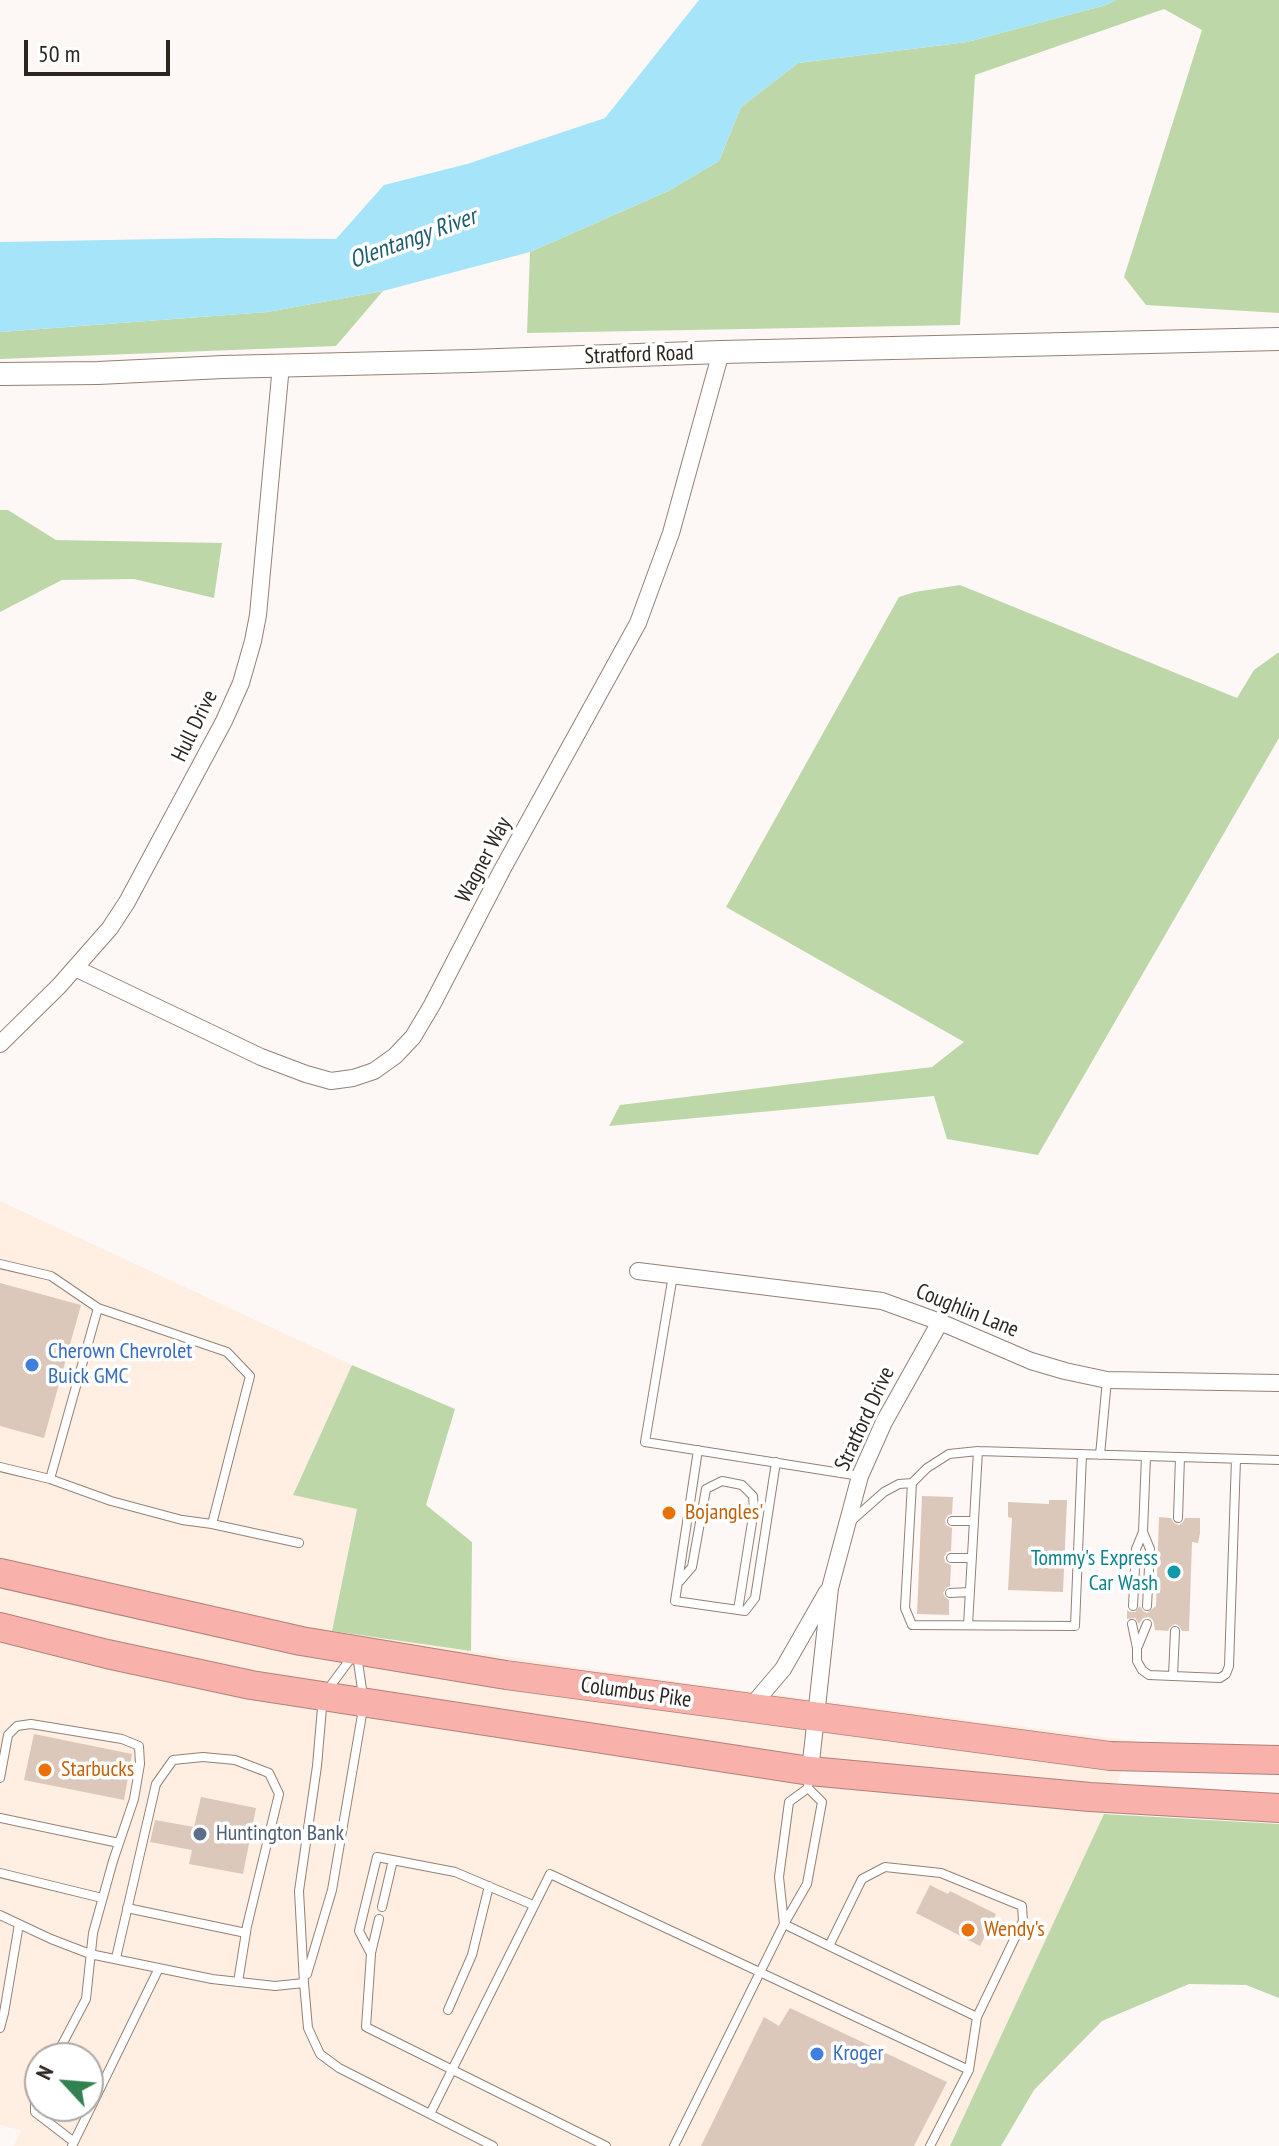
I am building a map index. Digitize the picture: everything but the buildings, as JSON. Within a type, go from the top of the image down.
[{"type":"highway","name":"Columbus Pike","points":[[0,1573],[301,1641],[506,1675],[1110,1756],[1279,1760]]},
{"type":"highway","points":[[0,1627],[251,1685],[809,1779],[1279,1808]]},
{"type":"street","name":"Stratford Road","points":[[0,374],[1279,339]]},
{"type":"street","name":"Wagner Way","points":[[75,968],[261,1057],[331,1081],[374,1071],[395,1056],[413,1037],[432,1005],[502,870],[638,623],[671,533],[721,352]]},
{"type":"street","name":"Hull Drive","points":[[0,1044],[110,928],[127,902],[241,683],[258,615],[281,365]]},
{"type":"street","name":"Coughlin Lane","points":[[638,1271],[882,1301],[1031,1361],[1107,1380],[1279,1383]]},
{"type":"street","name":"Stratford Drive","points":[[809,1779],[830,1588],[860,1476],[884,1422],[940,1322]]},
{"type":"street","name":"Stratford Drive","points":[[749,1709],[783,1669],[830,1588]]},
{"type":"lane","points":[[0,1264],[51,1276],[98,1308],[227,1352],[250,1376],[212,1524]]},
{"type":"lane","points":[[673,1275],[645,1442],[860,1476]]},
{"type":"lane","points":[[50,1479],[98,1308]]},
{"type":"lane","points":[[1100,1455],[1107,1380]]},
{"type":"lane","points":[[698,1450],[675,1601],[745,1611],[755,1598],[776,1462]]},
{"type":"lane","points":[[968,1625],[978,1451]]},
{"type":"lane","points":[[846,1526],[884,1492],[899,1484],[912,1483],[927,1468],[949,1454],[978,1451],[1279,1460]]},
{"type":"lane","points":[[912,1483],[905,1608],[912,1625],[1075,1626],[1082,1454]]},
{"type":"lane","points":[[1133,1606],[1136,1549],[1143,1532],[1146,1456]]},
{"type":"lane","points":[[1178,1518],[1180,1457]]},
{"type":"lane","points":[[1132,1624],[1137,1661],[1149,1675],[1220,1678],[1226,1674],[1229,1666],[1236,1459]]},
{"type":"lane","points":[[0,1467],[50,1479],[111,1501],[182,1520],[299,1543]]},
{"type":"lane","points":[[678,1583],[692,1567],[706,1489],[722,1481],[742,1485],[753,1496],[754,1510],[738,1610]]},
{"type":"lane","points":[[910,1520],[921,1521]]},
{"type":"lane","points":[[952,1521],[974,1521]]},
{"type":"lane","points":[[1143,1532],[1150,1549],[1147,1606]]},
{"type":"lane","points":[[908,1556],[919,1557]]},
{"type":"lane","points":[[951,1558],[972,1558]]},
{"type":"lane","points":[[906,1591],[918,1592]]},
{"type":"lane","points":[[950,1593],[970,1592]]},
{"type":"lane","points":[[1137,1648],[1147,1624]]},
{"type":"lane","points":[[1173,1676],[1175,1631]]},
{"type":"lane","points":[[357,1650],[323,1696],[317,1766],[299,1891],[308,2028],[320,2054],[339,2068],[493,2146]]},
{"type":"lane","points":[[304,1983],[332,1890],[364,1703],[357,1650]]},
{"type":"lane","points":[[0,1778],[8,1735],[17,1726],[31,1724],[122,1739],[139,1746],[140,1764],[134,1799],[93,1933],[86,1999],[63,2042]]},
{"type":"lane","points":[[116,1958],[156,1784],[173,1760],[203,1757],[235,1760],[269,1773],[279,1794],[246,1933],[238,1982]]},
{"type":"lane","points":[[674,2146],[784,1924],[807,1884],[822,1802],[809,1779],[789,1802],[779,1877],[784,1924]]},
{"type":"lane","points":[[0,1818],[119,1843]]},
{"type":"lane","points":[[371,1954],[359,1931],[377,1857],[455,1872],[533,1905]]},
{"type":"lane","points":[[382,1907],[393,1860]]},
{"type":"lane","points":[[829,1946],[862,1879],[885,1867],[941,1873],[1022,1906],[1023,1921],[977,2017],[969,2070],[930,2146]]},
{"type":"lane","points":[[0,1873],[102,1898]]},
{"type":"lane","points":[[430,2114],[550,1874],[969,2070]]},
{"type":"lane","points":[[448,2010],[472,1955],[489,1886]]},
{"type":"lane","points":[[127,1908],[246,1933]]},
{"type":"lane","points":[[0,1915],[90,1954],[212,1979],[275,1986],[304,1983]]},
{"type":"lane","points":[[379,1919],[371,1954],[366,2027],[606,2146]]},
{"type":"lane","points":[[0,2028],[19,1924]]},
{"type":"lane","points":[[784,1924],[977,2017]]},
{"type":"lane","points":[[47,2122],[73,2144],[159,1968]]},
{"type":"lane","points":[[0,1979],[10,1981]]},
{"type":"shaded area","points":[[0,1201],[352,1365],[293,1494],[357,1508],[332,1631],[715,1687],[1134,1741],[1092,1842],[950,2146],[14,2146],[21,2130],[0,2125]]},
{"type":"green space","points":[[1116,0],[1279,0],[1279,313],[1146,305],[1124,277],[1202,30],[1164,9],[975,75],[960,325],[527,333],[530,252],[668,191],[719,161],[741,107],[798,63],[967,42]]},
{"type":"green space","points":[[383,291],[336,346],[0,359],[0,332],[267,312]]},
{"type":"green space","points":[[0,510],[8,510],[56,540],[222,543],[214,598],[134,579],[62,580],[0,612]]},
{"type":"green space","points":[[960,585],[1237,698],[1254,670],[1279,652],[1279,738],[1038,1155],[947,1139],[934,1096],[609,1126],[620,1105],[932,1067],[964,1042],[726,907],[899,597]]},
{"type":"green space","points":[[352,1365],[455,1409],[426,1505],[472,1542],[471,1651],[332,1631],[357,1509],[293,1495]]},
{"type":"green space","points":[[1104,1814],[1279,1824],[1279,1998],[1246,1985],[1189,1984],[1102,2021],[1034,2090],[1001,2146],[950,2146]]},
{"type":"water","name":"Olentangy River","points":[[699,0],[1116,0],[967,42],[798,63],[741,107],[719,161],[668,191],[530,252],[383,291],[267,312],[0,332],[0,242],[336,239],[384,185],[467,164],[605,118]]},
{"type":"place","name":"Cherown Chevrolet Buick GMC","points":[[32,1365]]},
{"type":"place","name":"Bojangles'","points":[[669,1513]]},
{"type":"place","name":"Tommy's Express Car Wash","points":[[1174,1572]]},
{"type":"place","name":"Starbucks","points":[[45,1770]]},
{"type":"place","name":"Huntington Bank","points":[[200,1834]]},
{"type":"place","name":"Wendy's","points":[[968,1930]]},
{"type":"place","name":"Kroger","points":[[817,2054]]}]
